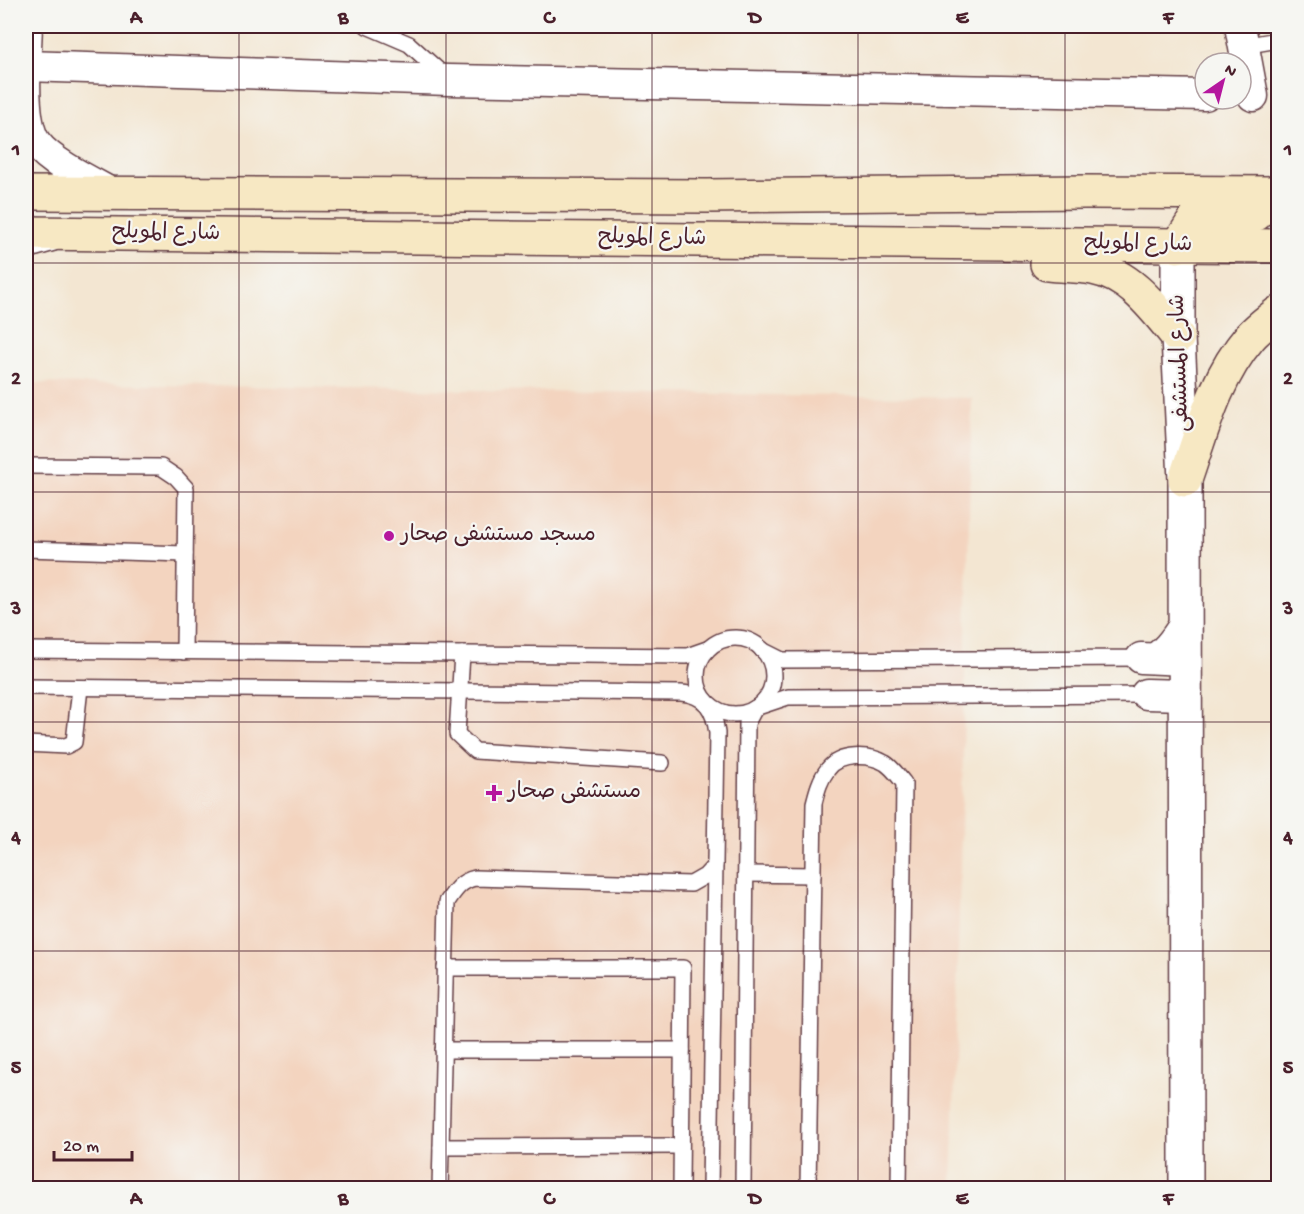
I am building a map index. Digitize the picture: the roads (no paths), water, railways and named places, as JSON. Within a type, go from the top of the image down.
[{"type":"main road","name":"شارع المويلح","points":[[26,193],[718,196],[1086,192],[1278,193]]},
{"type":"main road","points":[[1178,246],[1194,221],[1219,214],[1278,214]]},
{"type":"main road","name":"شارع المويلح","points":[[26,233],[1278,246]]},
{"type":"main road","points":[[714,240],[846,262],[1027,263],[1094,268],[1120,278],[1146,298],[1178,337]]},
{"type":"main road","points":[[1185,480],[1214,397],[1232,360],[1252,334],[1278,313]]},
{"type":"street","points":[[27,26],[26,124],[37,144],[63,167],[113,194]]},
{"type":"street","points":[[1242,36],[1258,96]]},
{"type":"street","points":[[26,66],[449,80],[1193,95]]},
{"type":"street","name":"شارع المستشفى","points":[[1178,246],[1178,337],[1185,480],[1186,1188]]},
{"type":"street","points":[[1141,658],[1185,660]]},
{"type":"street","points":[[1146,694],[1186,695]]},
{"type":"lane","points":[[367,26],[409,44],[449,80]]},
{"type":"lane","points":[[1242,36],[1278,40]]},
{"type":"lane","points":[[26,251],[51,244],[75,233]]},
{"type":"lane","points":[[26,466],[162,467],[186,488],[184,652]]},
{"type":"lane","points":[[26,549],[185,554]]},
{"type":"lane","points":[[710,1188],[717,733],[716,722],[698,687],[696,674],[699,660],[707,650],[729,638],[752,642],[782,660],[1141,658],[1153,653],[1165,640],[1185,609]]},
{"type":"lane","points":[[26,650],[687,656],[707,650]]},
{"type":"lane","points":[[743,1188],[747,723],[755,708],[769,694],[772,682],[769,659],[762,650]]},
{"type":"lane","points":[[462,654],[457,734],[475,751],[662,763]]},
{"type":"lane","points":[[26,687],[681,693],[693,695],[725,713],[738,715],[788,697],[1146,694],[1162,700],[1174,710],[1186,732]]},
{"type":"lane","points":[[26,744],[66,746],[74,742],[80,688]]},
{"type":"lane","points":[[808,1188],[814,803],[818,786],[829,767],[843,758],[855,757],[884,762],[904,783],[899,1188]]},
{"type":"lane","points":[[440,1188],[447,902],[454,891],[464,880],[475,878],[692,884],[705,876],[715,865]]},
{"type":"lane","points":[[746,874],[813,875]]},
{"type":"lane","points":[[446,968],[683,968],[681,1188]]},
{"type":"lane","points":[[443,1050],[682,1050]]},
{"type":"lane","points":[[441,1147],[681,1146]]},
{"type":"place","name":"مسجد مستشفى صحار","points":[[389,536]]},
{"type":"place","name":"مستشفى صحار","points":[[494,793]]}]
